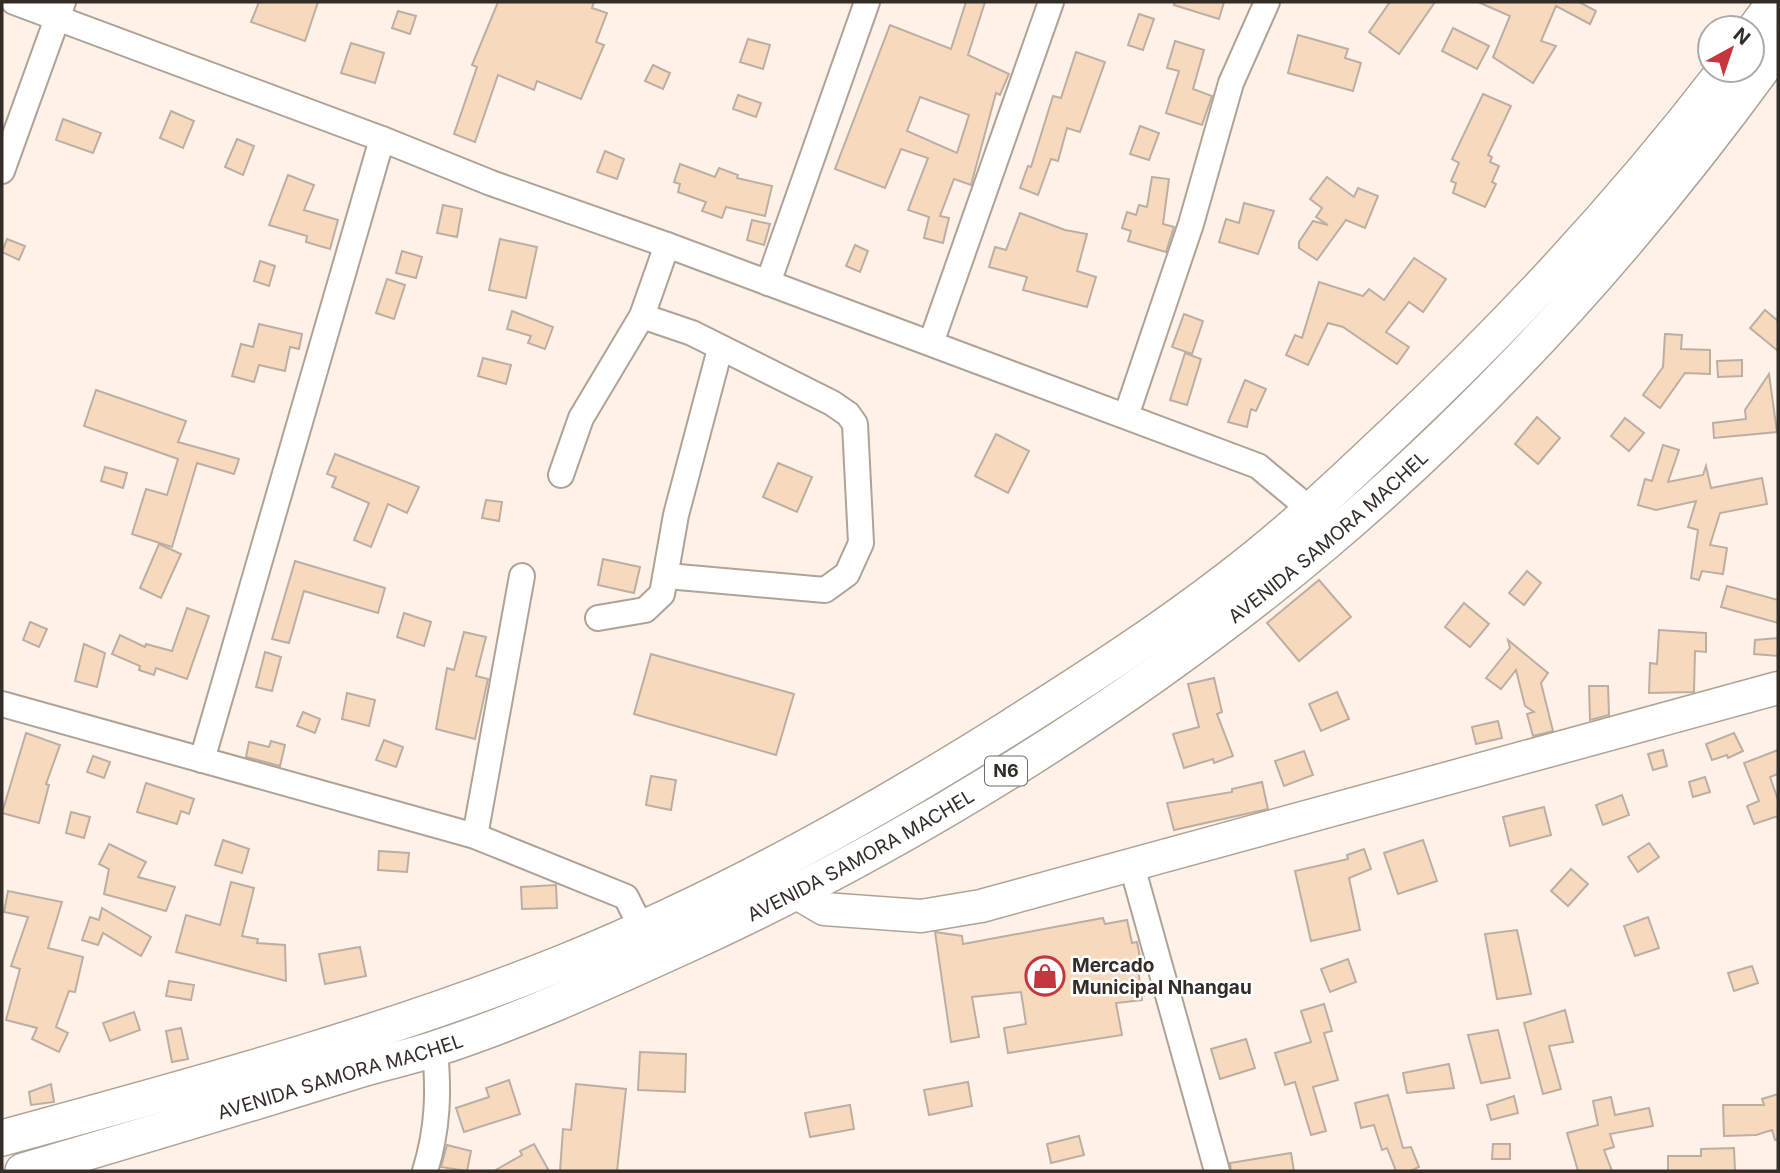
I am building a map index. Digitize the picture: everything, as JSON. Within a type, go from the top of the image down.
[{"type":"highway","name":"AVENIDA SAMORA MACHEL","points":[[23,1171],[435,1049],[637,968],[797,893],[909,831],[1168,665],[1328,541],[1457,423],[1566,308],[1708,139],[1778,47]]},
{"type":"highway","name":"AVENIDA SAMORA MACHEL","points":[[2,1139],[414,1019],[570,960],[779,864],[914,788],[1115,661],[1233,576],[1312,511],[1517,313],[1657,158],[1714,84]]},
{"type":"main road","points":[[797,893],[824,909],[922,916],[981,906],[1778,688]]},
{"type":"street","points":[[14,2],[60,10],[491,183],[667,245],[1258,466],[1312,511]]},
{"type":"street","points":[[768,283],[867,2]]},
{"type":"street","points":[[931,343],[1051,2]]},
{"type":"street","points":[[1126,415],[1191,225],[1231,83],[1267,2]]},
{"type":"street","points":[[2,171],[60,10]]},
{"type":"street","points":[[202,760],[382,139]]},
{"type":"street","points":[[561,475],[581,418],[642,316],[667,245]]},
{"type":"street","points":[[642,316],[692,333],[832,403],[848,414],[855,424],[862,543],[847,574],[825,590],[667,576]]},
{"type":"street","points":[[598,618],[645,610],[662,594],[676,515],[720,349]]},
{"type":"street","points":[[475,836],[522,576]]},
{"type":"street","points":[[2,704],[475,836],[626,897],[641,928]]},
{"type":"street","points":[[1132,866],[1217,1171]]},
{"type":"street","points":[[425,1171],[433,1144],[440,1096],[435,1049]]},
{"type":"building","points":[[259,2],[318,2],[305,41],[251,22]]},
{"type":"building","points":[[498,2],[594,2],[592,8],[607,13],[596,42],[604,45],[581,99],[537,81],[534,90],[498,75],[475,142],[454,134],[477,67],[472,65]]},
{"type":"building","points":[[966,2],[985,2],[968,55],[1009,74],[1000,95],[996,93],[971,185],[954,179],[940,216],[949,218],[943,243],[924,238],[929,217],[908,210],[928,158],[901,149],[885,188],[835,169],[890,25],[951,49]],"holes":[[[920,97],[969,115],[957,153],[907,131]]]},
{"type":"building","points":[[1175,2],[1224,2],[1219,19],[1174,5]]},
{"type":"building","points":[[1390,2],[1435,2],[1399,54],[1369,32]]},
{"type":"building","points":[[1478,2],[1579,2],[1596,11],[1590,24],[1556,6],[1541,41],[1556,46],[1533,83],[1493,57],[1510,16]]},
{"type":"building","points":[[398,11],[416,16],[410,34],[392,28]]},
{"type":"building","points":[[1139,14],[1154,19],[1143,50],[1128,45]]},
{"type":"building","points":[[1453,28],[1489,46],[1477,69],[1442,51]]},
{"type":"building","points":[[1298,35],[1348,49],[1345,58],[1361,63],[1353,91],[1288,73]]},
{"type":"building","points":[[748,39],[770,45],[763,69],[740,62]]},
{"type":"building","points":[[1175,41],[1204,50],[1193,89],[1212,96],[1202,125],[1166,113],[1179,71],[1167,68]]},
{"type":"building","points":[[351,43],[384,53],[375,83],[341,73]]},
{"type":"building","points":[[1076,52],[1105,62],[1080,132],[1067,128],[1058,161],[1051,159],[1038,195],[1020,188],[1028,166],[1031,167],[1053,96],[1061,98]]},
{"type":"building","points":[[653,65],[670,73],[663,89],[645,81]]},
{"type":"building","points":[[1483,94],[1511,106],[1488,155],[1492,157],[1490,162],[1499,166],[1492,182],[1496,184],[1485,207],[1453,193],[1456,183],[1451,181],[1459,163],[1452,159]]},
{"type":"building","points":[[738,95],[761,103],[756,117],[733,109]]},
{"type":"building","points":[[171,111],[194,121],[183,148],[160,138]]},
{"type":"building","points":[[63,119],[101,133],[93,153],[56,140]]},
{"type":"building","points":[[1140,126],[1159,133],[1149,160],[1130,154]]},
{"type":"building","points":[[237,139],[254,146],[243,175],[225,167]]},
{"type":"building","points":[[605,151],[624,159],[617,179],[597,172]]},
{"type":"building","points":[[680,164],[715,177],[719,168],[738,175],[737,178],[772,186],[765,216],[726,207],[722,218],[702,211],[706,202],[678,192],[680,184],[674,182]]},
{"type":"building","points":[[288,175],[314,185],[304,210],[338,220],[330,249],[306,242],[307,236],[269,225]]},
{"type":"building","points":[[1152,177],[1169,179],[1163,224],[1174,227],[1166,252],[1128,241],[1131,231],[1122,228],[1127,212],[1136,215],[1139,205],[1147,207]]},
{"type":"building","points":[[1327,177],[1354,197],[1358,188],[1378,196],[1365,228],[1346,220],[1317,260],[1299,248],[1299,242],[1313,221],[1328,225],[1316,217],[1322,208],[1310,199]]},
{"type":"building","points":[[1244,203],[1274,211],[1258,254],[1219,242],[1226,219],[1239,223]]},
{"type":"building","points":[[443,205],[462,209],[457,237],[437,233]]},
{"type":"building","points":[[1020,213],[1065,230],[1087,234],[1077,271],[1096,277],[1087,307],[1023,290],[1027,277],[989,267],[995,247],[1006,250]]},
{"type":"building","points":[[752,220],[770,224],[764,245],[747,240]]},
{"type":"building","points":[[7,239],[25,246],[19,260],[2,252]]},
{"type":"building","points":[[500,239],[537,247],[526,298],[489,290]]},
{"type":"building","points":[[855,245],[868,251],[860,272],[846,266]]},
{"type":"building","points":[[402,251],[422,257],[416,278],[396,273]]},
{"type":"building","points":[[1414,258],[1446,279],[1423,312],[1409,302],[1386,332],[1409,347],[1397,364],[1343,327],[1328,323],[1308,365],[1286,355],[1295,335],[1302,338],[1319,282],[1363,296],[1369,289],[1384,300]]},
{"type":"building","points":[[260,261],[275,266],[269,286],[254,281]]},
{"type":"building","points":[[387,279],[405,285],[394,319],[376,313]]},
{"type":"building","points":[[1765,310],[1778,321],[1778,351],[1750,328]]},
{"type":"building","points":[[512,311],[553,327],[545,349],[528,343],[531,336],[507,329]]},
{"type":"building","points":[[1184,314],[1203,321],[1192,354],[1172,347]]},
{"type":"building","points":[[259,324],[302,334],[299,349],[290,347],[285,371],[259,365],[254,382],[232,376],[241,344],[253,347]]},
{"type":"building","points":[[1665,334],[1682,335],[1681,349],[1710,350],[1710,374],[1685,373],[1660,408],[1643,395],[1663,367]]},
{"type":"building","points":[[1185,353],[1201,359],[1187,405],[1170,400]]},
{"type":"building","points":[[483,358],[511,365],[506,384],[478,376]]},
{"type":"building","points":[[1742,360],[1742,376],[1718,377],[1717,361]]},
{"type":"building","points":[[1769,374],[1777,432],[1714,438],[1713,423],[1746,419],[1745,410]]},
{"type":"building","points":[[1245,380],[1266,389],[1256,411],[1251,409],[1247,427],[1228,422]]},
{"type":"building","points":[[96,390],[186,421],[178,442],[239,459],[234,474],[197,463],[172,547],[132,534],[146,489],[167,495],[178,459],[84,426]]},
{"type":"building","points":[[1537,417],[1560,438],[1538,464],[1515,444]]},
{"type":"building","points":[[1625,418],[1644,433],[1629,451],[1611,436]]},
{"type":"building","points":[[996,434],[1029,451],[1008,493],[975,476]]},
{"type":"building","points":[[1663,445],[1679,450],[1668,482],[1703,475],[1706,466],[1711,488],[1762,478],[1767,504],[1720,513],[1710,545],[1727,548],[1723,574],[1702,571],[1699,580],[1691,578],[1698,530],[1688,527],[1696,501],[1656,510],[1638,505],[1645,479],[1652,481]]},
{"type":"building","points":[[335,454],[419,487],[407,513],[388,504],[371,547],[354,540],[369,503],[332,487],[336,477],[327,474]]},
{"type":"building","points":[[778,463],[812,477],[797,512],[763,497]]},
{"type":"building","points":[[105,467],[127,473],[123,488],[101,481]]},
{"type":"building","points":[[486,500],[502,502],[499,521],[482,518]]},
{"type":"building","points":[[159,544],[181,554],[161,598],[140,588]]},
{"type":"building","points":[[603,559],[640,567],[634,593],[598,585]]},
{"type":"building","points":[[295,561],[385,588],[378,613],[304,591],[289,643],[272,639]]},
{"type":"building","points":[[1527,571],[1541,583],[1524,605],[1509,593]]},
{"type":"building","points":[[1319,580],[1351,617],[1299,661],[1267,623]]},
{"type":"building","points":[[1727,586],[1778,600],[1778,623],[1721,607]]},
{"type":"building","points":[[1464,603],[1489,624],[1470,647],[1445,627]]},
{"type":"building","points":[[187,608],[209,616],[187,679],[156,668],[154,675],[139,670],[140,666],[112,654],[120,635],[145,647],[146,644],[172,651]]},
{"type":"building","points":[[404,613],[431,622],[424,646],[397,637]]},
{"type":"building","points":[[30,622],[47,629],[39,647],[23,640]]},
{"type":"building","points":[[1659,630],[1706,633],[1706,652],[1695,651],[1694,692],[1649,693],[1650,663],[1657,664]]},
{"type":"building","points":[[464,632],[486,637],[476,676],[488,679],[475,739],[436,729],[447,668],[454,670]]},
{"type":"building","points":[[1778,638],[1778,656],[1754,654],[1755,640]]},
{"type":"building","points":[[1508,640],[1548,673],[1541,683],[1553,731],[1533,736],[1527,714],[1534,712],[1525,706],[1516,670],[1501,689],[1486,678],[1510,648]]},
{"type":"building","points":[[84,644],[105,653],[97,687],[75,681]]},
{"type":"building","points":[[265,652],[281,657],[272,691],[256,687]]},
{"type":"building","points":[[651,654],[794,694],[776,755],[634,714]]},
{"type":"building","points":[[1214,678],[1222,712],[1217,714],[1233,756],[1214,763],[1213,759],[1184,768],[1173,734],[1199,727],[1188,684]]},
{"type":"building","points":[[1589,686],[1608,686],[1609,715],[1590,720]]},
{"type":"building","points":[[1337,692],[1349,719],[1321,731],[1309,704]]},
{"type":"building","points":[[347,693],[375,700],[369,726],[342,719]]},
{"type":"building","points":[[303,712],[320,719],[315,733],[297,726]]},
{"type":"building","points":[[1498,721],[1502,738],[1476,744],[1472,727]]},
{"type":"building","points":[[26,733],[60,745],[46,784],[49,785],[39,823],[2,813]]},
{"type":"building","points":[[1734,733],[1743,751],[1728,758],[1727,755],[1712,760],[1706,744]]},
{"type":"building","points":[[384,740],[403,747],[396,767],[376,760]]},
{"type":"building","points":[[271,741],[285,745],[280,766],[246,757],[249,742],[269,747]]},
{"type":"building","points":[[1663,750],[1667,766],[1653,770],[1648,754]]},
{"type":"building","points":[[1778,750],[1778,774],[1770,777],[1778,800],[1778,816],[1754,824],[1747,806],[1759,801],[1744,763]]},
{"type":"building","points":[[1304,751],[1313,775],[1284,786],[1275,761]]},
{"type":"building","points":[[93,756],[110,762],[104,778],[87,772]]},
{"type":"building","points":[[651,776],[676,780],[671,810],[646,805]]},
{"type":"building","points":[[1705,777],[1710,792],[1693,797],[1689,782]]},
{"type":"building","points":[[1262,782],[1268,809],[1174,830],[1167,803],[1232,792],[1232,789]]},
{"type":"building","points":[[146,783],[194,799],[189,814],[181,811],[177,824],[137,812]]},
{"type":"building","points":[[1622,795],[1629,815],[1603,825],[1596,805]]},
{"type":"building","points":[[1544,807],[1551,835],[1510,846],[1503,817]]},
{"type":"building","points":[[71,812],[90,817],[84,838],[66,833]]},
{"type":"building","points":[[223,840],[249,849],[242,873],[215,865]]},
{"type":"building","points":[[1423,840],[1437,881],[1398,894],[1384,853]]},
{"type":"building","points":[[1649,843],[1659,857],[1638,872],[1628,857]]},
{"type":"building","points":[[109,844],[146,862],[138,877],[175,887],[166,911],[104,894],[109,869],[99,864]]},
{"type":"building","points":[[1364,849],[1371,869],[1349,878],[1360,930],[1311,941],[1295,871],[1348,859],[1347,855]]},
{"type":"building","points":[[379,851],[409,853],[407,872],[378,870]]},
{"type":"building","points":[[1571,869],[1588,884],[1568,906],[1551,891]]},
{"type":"building","points":[[231,882],[254,888],[242,936],[258,939],[257,943],[285,945],[286,981],[176,952],[186,915],[220,925]]},
{"type":"building","points":[[556,885],[557,908],[522,909],[521,887]]},
{"type":"building","points":[[8,891],[62,902],[48,948],[83,957],[75,992],[69,991],[56,1027],[68,1033],[59,1052],[32,1039],[37,1028],[6,1020],[20,969],[11,966],[28,917],[4,912]]},
{"type":"building","points":[[102,908],[151,937],[141,956],[103,933],[98,945],[82,940],[90,917],[99,920]]},
{"type":"building","points":[[1648,917],[1659,948],[1635,956],[1624,926]]},
{"type":"building","name":"Mercado Municipal Nhangau","points":[[1103,918],[1105,924],[1127,920],[1132,943],[1137,942],[1142,967],[1138,968],[1142,1000],[1116,1003],[1122,1035],[1008,1053],[1004,1028],[1026,1024],[1021,992],[972,997],[979,1037],[951,1042],[935,932],[962,936],[963,944]]},
{"type":"building","points":[[1517,930],[1531,994],[1497,999],[1485,934]]},
{"type":"building","points":[[360,947],[366,976],[325,984],[319,954]]},
{"type":"building","points":[[1348,959],[1356,982],[1330,992],[1321,969]]},
{"type":"building","points":[[1752,966],[1758,983],[1734,991],[1728,973]]},
{"type":"building","points":[[169,981],[194,985],[191,1000],[166,996]]},
{"type":"building","points":[[1324,1004],[1332,1031],[1324,1033],[1338,1080],[1313,1087],[1326,1131],[1311,1135],[1295,1082],[1285,1085],[1275,1053],[1311,1042],[1301,1011]]},
{"type":"building","points":[[1565,1010],[1573,1042],[1549,1046],[1561,1089],[1543,1094],[1524,1023]]},
{"type":"building","points":[[134,1012],[140,1030],[110,1041],[103,1023]]},
{"type":"building","points":[[181,1028],[188,1059],[172,1062],[166,1031]]},
{"type":"building","points":[[1498,1030],[1510,1078],[1481,1083],[1468,1035]]},
{"type":"building","points":[[1246,1039],[1255,1068],[1220,1079],[1211,1049]]},
{"type":"building","points":[[640,1052],[686,1054],[685,1092],[638,1090]]},
{"type":"building","points":[[1449,1064],[1454,1088],[1407,1093],[1403,1073]]},
{"type":"building","points":[[509,1080],[520,1114],[464,1132],[456,1108],[489,1097],[486,1088]]},
{"type":"building","points":[[968,1082],[972,1106],[929,1115],[924,1090]]},
{"type":"building","points":[[51,1084],[54,1102],[31,1105],[29,1092]]},
{"type":"building","points":[[576,1084],[626,1089],[617,1171],[560,1171],[563,1129],[571,1130]]},
{"type":"building","points":[[1778,1094],[1778,1139],[1775,1140],[1772,1130],[1756,1135],[1724,1136],[1723,1105],[1764,1105],[1762,1099]]},
{"type":"building","points":[[1388,1095],[1403,1148],[1411,1147],[1419,1167],[1410,1171],[1396,1171],[1387,1148],[1382,1150],[1374,1125],[1361,1128],[1355,1103]]},
{"type":"building","points":[[1514,1096],[1518,1113],[1491,1120],[1487,1105]]},
{"type":"building","points":[[1611,1097],[1615,1115],[1649,1108],[1653,1126],[1610,1134],[1614,1147],[1604,1150],[1612,1171],[1578,1171],[1567,1133],[1598,1125],[1593,1101]]},
{"type":"building","points":[[850,1105],[854,1129],[810,1137],[805,1113]]},
{"type":"building","points":[[1079,1136],[1084,1155],[1051,1163],[1047,1144]]},
{"type":"building","points":[[534,1144],[549,1171],[494,1171],[522,1155],[520,1151]]},
{"type":"building","points":[[1493,1144],[1510,1144],[1510,1159],[1492,1159]]},
{"type":"building","points":[[447,1145],[471,1151],[467,1171],[441,1167]]},
{"type":"building","points":[[1734,1148],[1735,1171],[1668,1171],[1668,1156],[1701,1156],[1701,1149]]},
{"type":"building","points":[[1291,1153],[1294,1171],[1231,1171],[1230,1163]]},
{"type":"place","name":"Mercado Municipal Nhangau","points":[[1045,976]]}]
